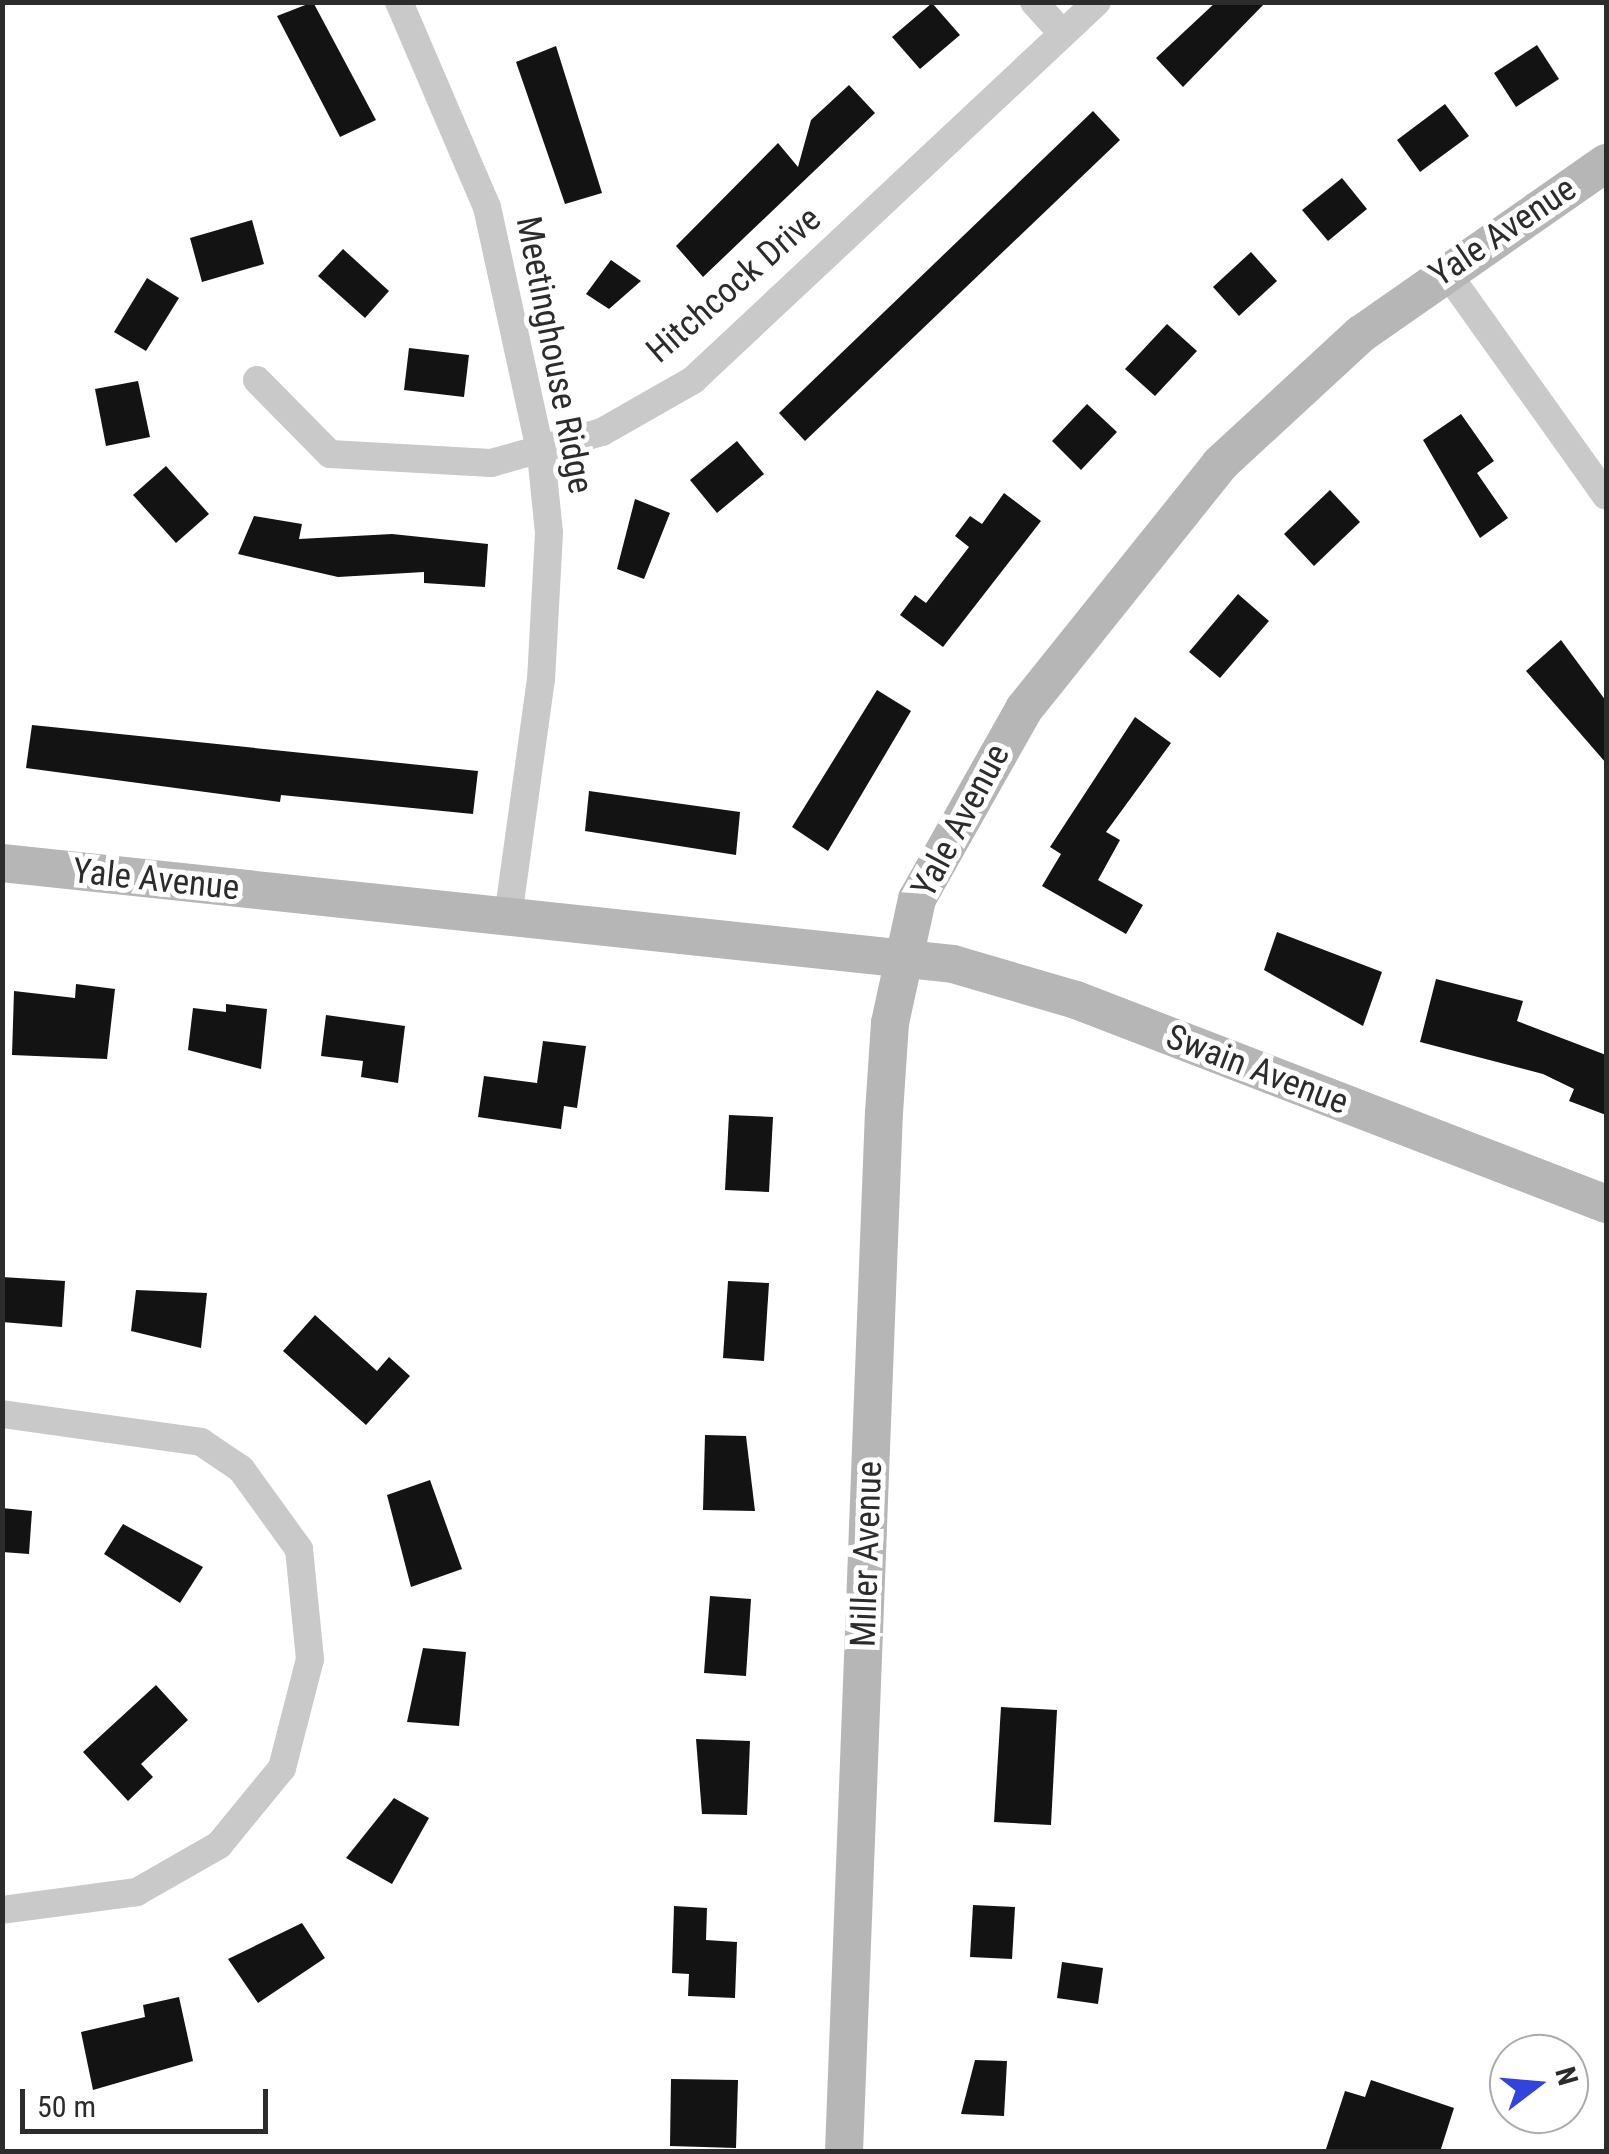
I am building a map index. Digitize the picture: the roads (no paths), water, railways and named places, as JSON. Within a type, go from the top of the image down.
[{"type":"main road","name":"Yale Avenue","points":[[2,863],[901,958],[945,838],[1084,625],[1220,464],[1445,270],[1606,163]]},
{"type":"main road","name":"Swain Avenue","points":[[901,958],[1076,1000],[1606,1204]]},
{"type":"main road","name":"Miller Avenue","points":[[844,2152],[884,1113],[901,958]]},
{"type":"street","name":"Meetinghouse Ridge","points":[[398,2],[487,206],[541,454],[549,534],[540,679],[508,918]]},
{"type":"street","points":[[1034,2],[1064,34]]},
{"type":"street","name":"Hitchcock Drive","points":[[257,380],[330,454],[428,466],[541,454],[602,432],[693,380],[1098,2]]},
{"type":"street","points":[[1445,270],[1606,496]]},
{"type":"street","points":[[2,1414],[184,1438],[242,1468],[299,1549],[310,1640],[282,1768],[219,1845],[137,1892],[2,1910]]}]
